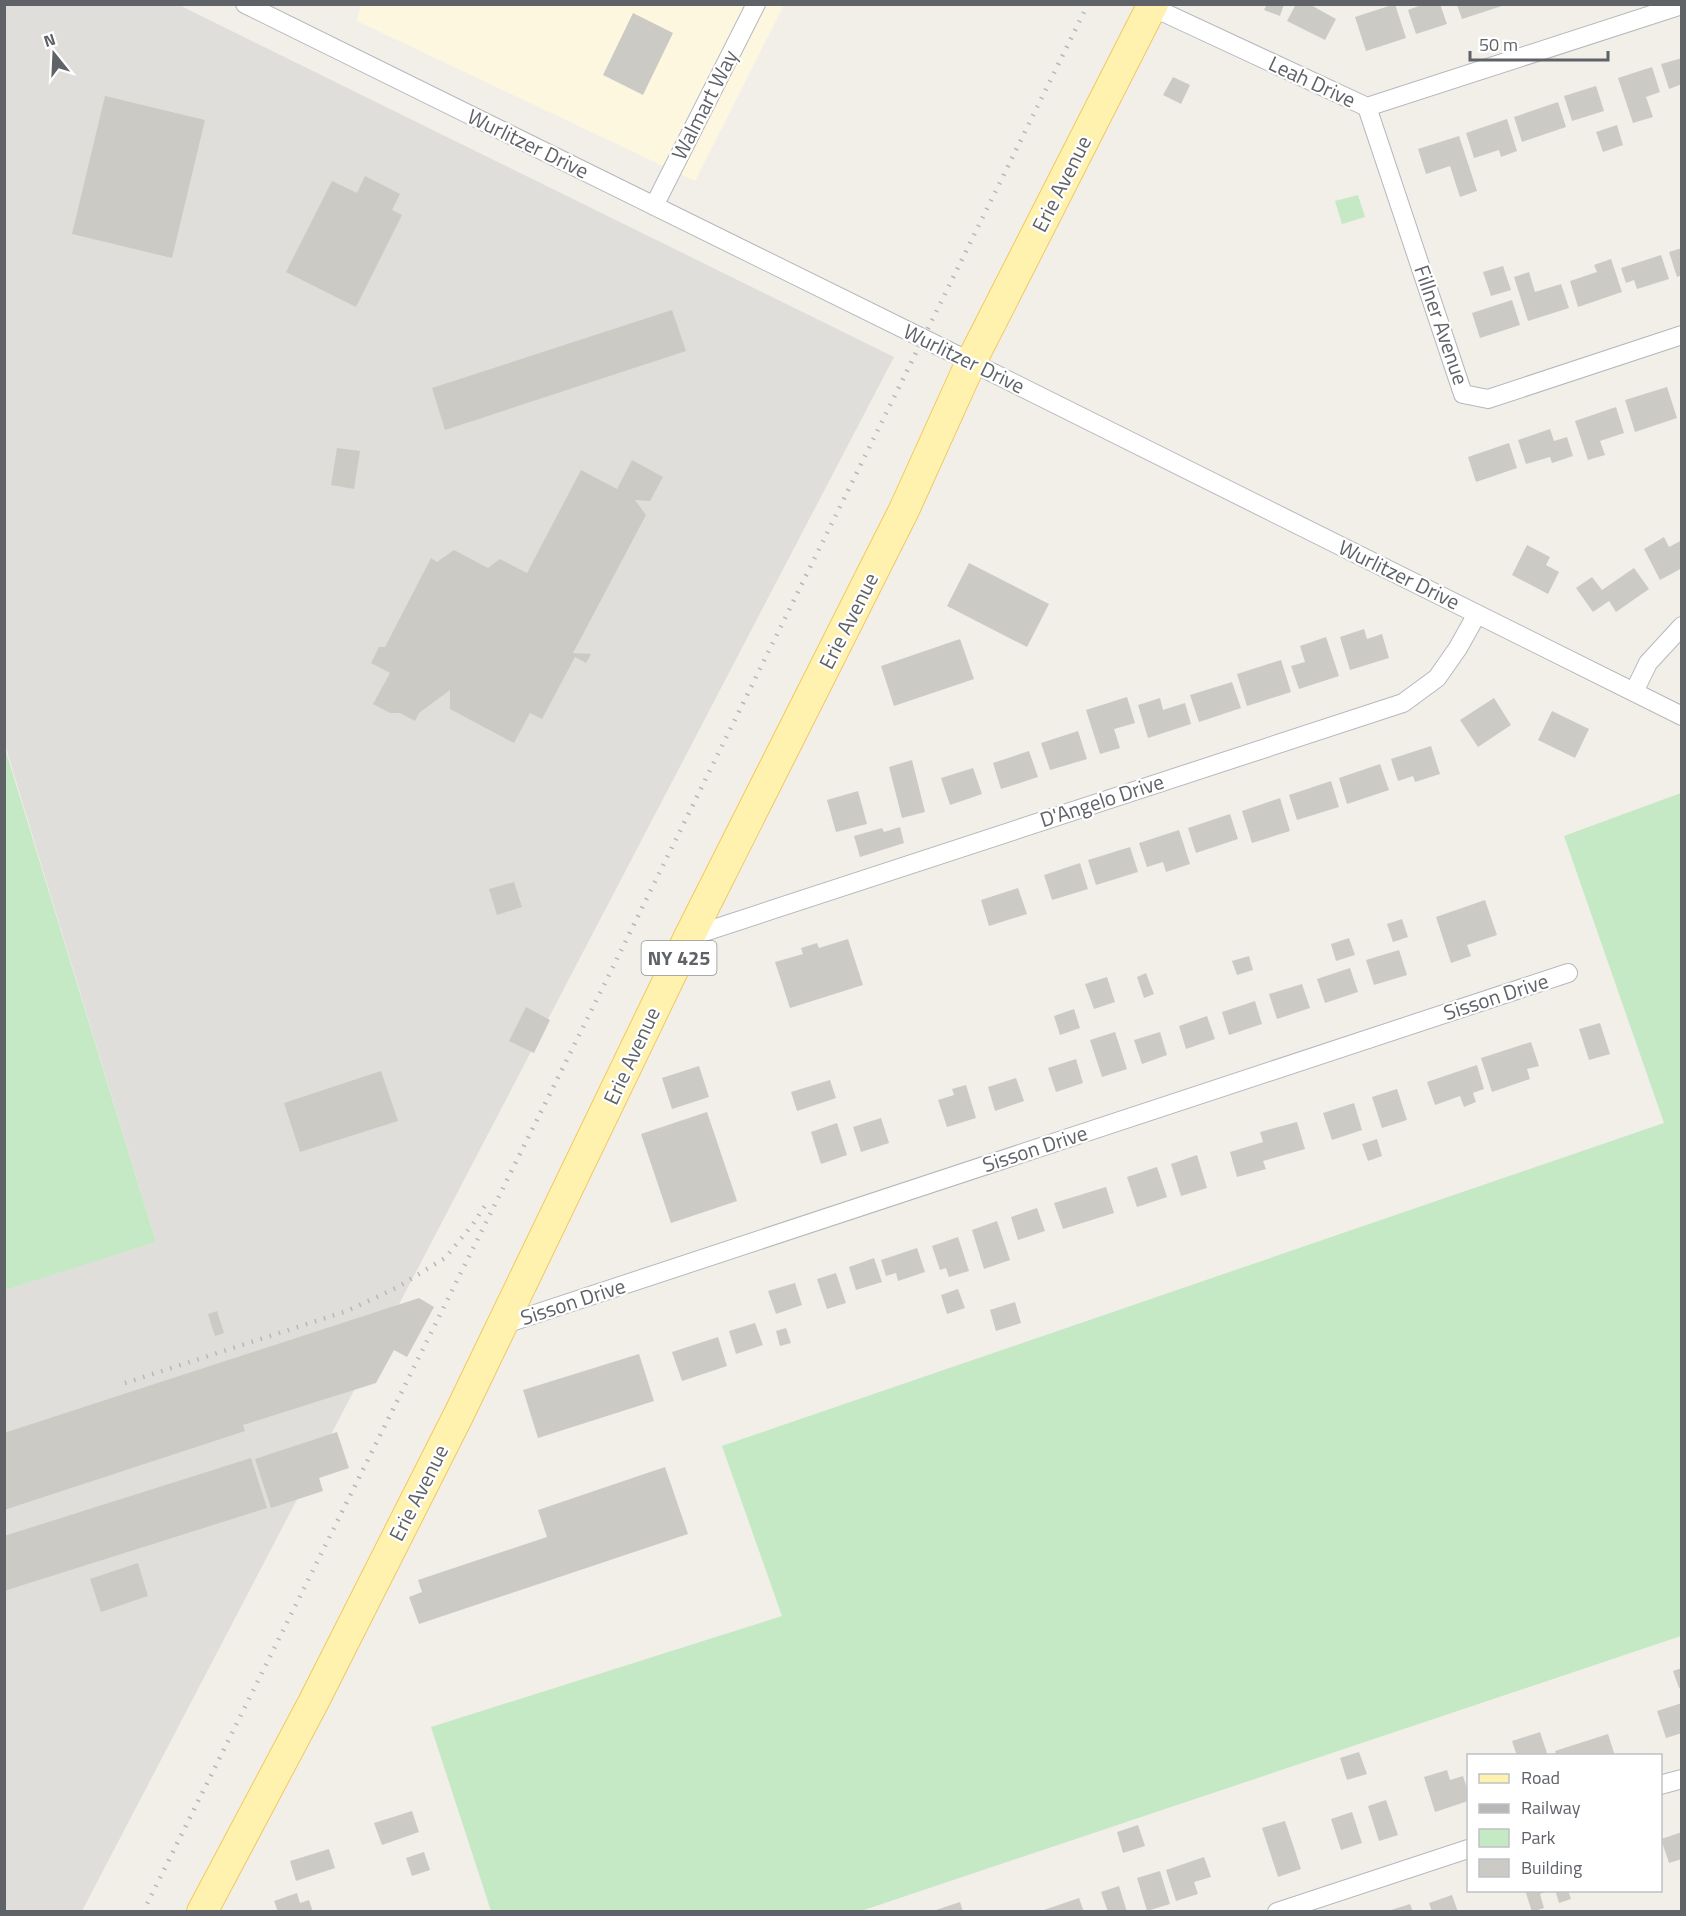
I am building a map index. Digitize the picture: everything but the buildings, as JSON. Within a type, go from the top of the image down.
[{"type":"main road","name":"Erie Avenue","points":[[202,1911],[313,1703],[459,1414],[689,937],[904,510],[971,362],[1153,6]]},
{"type":"street","name":"Wurlitzer Drive","points":[[245,4],[1682,716]]},
{"type":"street","name":"Walmart Way","points":[[654,206],[756,4]]},
{"type":"street","name":"Leah Drive","points":[[1153,6],[1367,107],[1682,4]]},
{"type":"street","name":"Fillner Avenue","points":[[1367,107],[1463,394],[1488,399],[1682,335]]},
{"type":"street","name":"D'Angelo Drive","points":[[689,937],[1403,703],[1437,678],[1458,648],[1477,614]]},
{"type":"street","points":[[1634,692],[1648,663],[1682,626]]},
{"type":"street","name":"Sisson Drive","points":[[502,1325],[1568,973]]},
{"type":"street","points":[[1662,1784],[1682,1779]]},
{"type":"street","points":[[1277,1911],[1467,1848]]},
{"type":"shaded area","points":[[361,4],[784,5],[695,181],[357,21]]},
{"type":"shaded area","points":[[5,5],[179,5],[894,357],[82,1911],[5,1911],[4,1290],[156,1242],[5,745]]},
{"type":"green space","points":[[1358,195],[1365,217],[1342,224],[1335,201]]},
{"type":"green space","points":[[4,745],[156,1242],[5,1290],[4,1290]]},
{"type":"green space","points":[[1681,793],[1681,1636],[861,1911],[491,1911],[431,1727],[782,1616],[722,1446],[1664,1123],[1564,836]]},
{"type":"railway","points":[[143,1912],[1088,4]]},
{"type":"railway","points":[[125,1383],[347,1311],[398,1287],[445,1258],[473,1224],[488,1201]]}]
